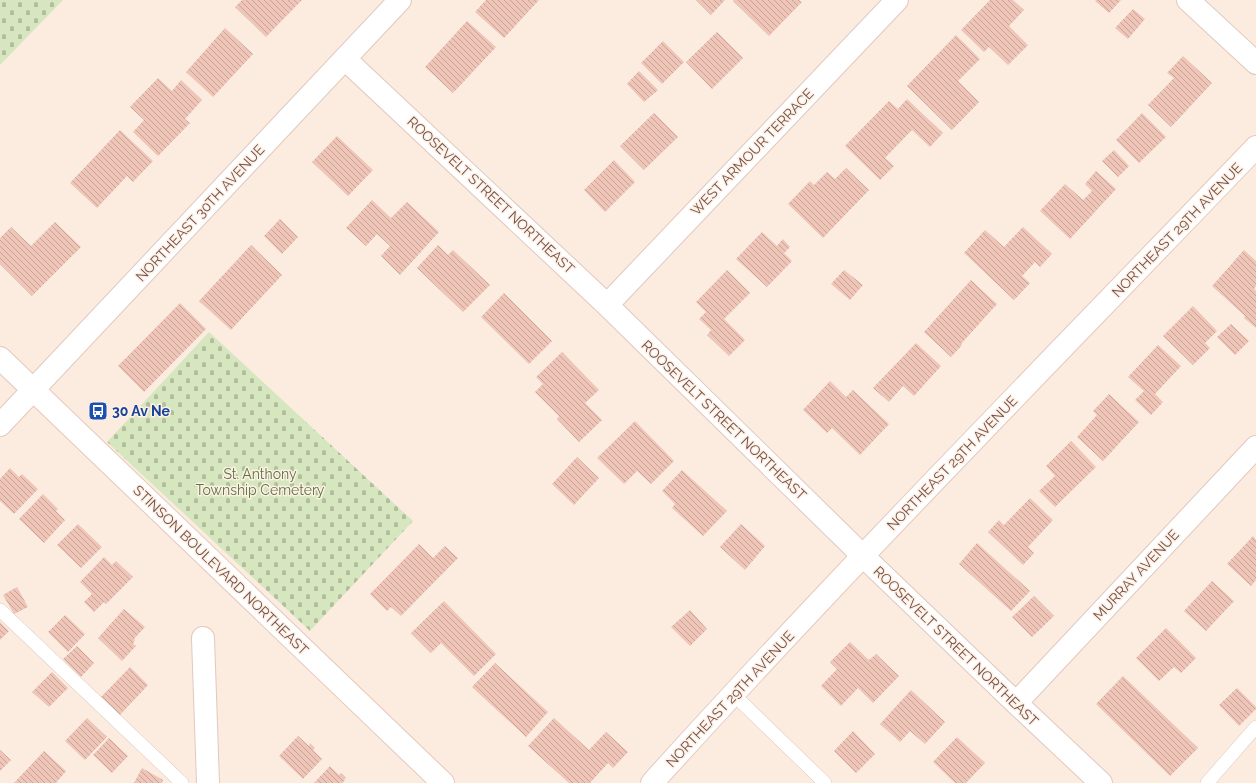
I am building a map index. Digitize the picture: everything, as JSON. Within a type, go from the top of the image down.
[{"type":"street","name":"NORTHEAST 30TH AVENUE","points":[[0,425],[400,0]]},
{"type":"street","name":"WEST ARMOUR TERRACE","points":[[607,305],[897,0]]},
{"type":"street","points":[[1188,0],[1256,63]]},
{"type":"street","name":"ROOSEVELT STREET NORTHEAST","points":[[345,58],[607,305],[863,556],[1101,783]]},
{"type":"street","name":"NORTHEAST 29TH AVENUE","points":[[652,783],[733,694],[863,556],[1256,147]]},
{"type":"street","name":"STINSON BOULEVARD NORTHEAST","points":[[0,358],[443,783]]},
{"type":"street","name":"MURRAY AVENUE","points":[[1016,703],[1256,447]]},
{"type":"street","points":[[203,638],[208,783]]},
{"type":"lane","points":[[0,610],[182,783]]},
{"type":"lane","points":[[733,694],[825,783]]},
{"type":"lane","points":[[1207,783],[1256,727]]},
{"type":"green space","points":[[0,0],[63,0],[0,65]]},
{"type":"green space","name":"St. Anthony Township Cemetery","points":[[209,332],[413,521],[310,631],[107,442]]},
{"type":"building","points":[[242,0],[302,0],[266,37],[235,7]]},
{"type":"building","points":[[486,0],[539,0],[504,38],[475,12]]},
{"type":"building","points":[[696,0],[725,0],[711,15]]},
{"type":"building","points":[[799,0],[802,2],[769,36],[733,1]]},
{"type":"building","points":[[990,0],[1013,0],[1024,10],[1009,26],[1028,45],[1008,65],[989,47],[984,52],[961,30]]},
{"type":"building","points":[[1121,0],[1109,13],[1095,1]]},
{"type":"building","points":[[1133,9],[1145,19],[1128,39],[1115,28]]},
{"type":"building","points":[[467,21],[496,47],[453,93],[425,67]]},
{"type":"building","points":[[225,28],[253,54],[213,97],[186,72]]},
{"type":"building","points":[[717,32],[743,58],[712,89],[686,62]]},
{"type":"building","points":[[956,35],[980,59],[958,81],[979,102],[952,130],[907,86]]},
{"type":"building","points":[[663,41],[684,62],[662,84],[641,63]]},
{"type":"building","points":[[1183,56],[1212,83],[1171,127],[1148,105],[1174,78],[1167,73]]},
{"type":"building","points":[[639,71],[658,90],[644,102],[627,84]]},
{"type":"building","points":[[158,78],[172,91],[181,80],[202,100],[185,119],[190,123],[158,156],[133,132],[144,120],[130,107]]},
{"type":"building","points":[[907,99],[943,133],[930,147],[912,130],[885,158],[894,166],[880,180],[845,146],[889,101],[898,109]]},
{"type":"building","points":[[654,113],[678,137],[644,170],[620,146]]},
{"type":"building","points":[[1142,113],[1166,137],[1139,163],[1116,140]]},
{"type":"building","points":[[120,130],[153,161],[133,182],[127,176],[97,208],[70,183]]},
{"type":"building","points":[[337,136],[373,170],[348,196],[312,162]]},
{"type":"building","points":[[1114,150],[1129,166],[1118,177],[1102,161]]},
{"type":"building","points":[[614,160],[635,182],[605,212],[584,190]]},
{"type":"building","points":[[846,168],[869,190],[823,238],[788,204],[810,181],[814,185],[827,172],[835,179]]},
{"type":"building","points":[[1096,171],[1116,189],[1070,239],[1040,211],[1065,184],[1083,200],[1092,191],[1085,184]]},
{"type":"building","points":[[372,200],[391,218],[407,202],[439,232],[400,275],[381,256],[390,246],[377,234],[366,246],[346,228]]},
{"type":"building","points":[[280,219],[298,237],[282,254],[264,236]]},
{"type":"building","points":[[55,222],[81,247],[32,296],[0,264],[0,238],[11,227],[31,246]]},
{"type":"building","points":[[1023,227],[1052,254],[1040,267],[1035,262],[1022,276],[1030,283],[1014,300],[964,253],[985,230],[1004,247]]},
{"type":"building","points":[[762,232],[777,246],[783,239],[790,247],[784,253],[792,261],[767,287],[736,259]]},
{"type":"building","points":[[251,245],[282,275],[231,330],[199,301]]},
{"type":"building","points":[[438,245],[448,255],[453,250],[490,285],[463,312],[417,268]]},
{"type":"building","points":[[1244,250],[1256,261],[1256,286],[1254,289],[1256,291],[1256,328],[1212,286]]},
{"type":"building","points":[[727,270],[750,293],[724,319],[745,340],[729,356],[707,335],[711,330],[699,319],[706,312],[696,302]]},
{"type":"building","points":[[844,270],[863,285],[850,300],[831,284]]},
{"type":"building","points":[[971,280],[997,304],[951,357],[924,332]]},
{"type":"building","points":[[504,293],[552,341],[529,364],[481,317]]},
{"type":"building","points":[[180,303],[206,329],[144,392],[118,366]]},
{"type":"building","points":[[1193,306],[1217,331],[1205,343],[1210,348],[1193,365],[1163,336]]},
{"type":"building","points":[[1231,324],[1249,341],[1235,355],[1217,337]]},
{"type":"building","points":[[916,343],[941,366],[914,396],[903,386],[889,402],[873,388]]},
{"type":"building","points":[[1158,345],[1181,366],[1155,394],[1163,402],[1151,415],[1135,400],[1144,391],[1128,377]]},
{"type":"building","points":[[562,352],[599,390],[585,403],[602,420],[579,442],[557,419],[559,416],[535,392],[543,384],[536,377]]},
{"type":"building","points":[[830,381],[846,397],[853,390],[889,424],[860,455],[832,428],[827,433],[803,410]]},
{"type":"building","points":[[1109,394],[1139,422],[1103,461],[1077,437],[1097,415],[1093,411]]},
{"type":"building","points":[[635,421],[674,461],[651,484],[637,471],[624,484],[597,458]]},
{"type":"building","points":[[1071,441],[1096,467],[1055,507],[1039,491],[1055,476],[1046,466]]},
{"type":"building","points":[[577,457],[599,478],[574,505],[552,484]]},
{"type":"building","points":[[10,468],[19,477],[22,474],[38,489],[14,514],[0,501],[0,479]]},
{"type":"building","points":[[682,470],[727,511],[703,536],[672,508],[675,504],[662,491]]},
{"type":"building","points":[[43,494],[58,509],[56,511],[65,520],[44,543],[19,519]]},
{"type":"building","points":[[1030,498],[1053,520],[1028,547],[1034,553],[1023,565],[988,532],[999,520],[1004,525]]},
{"type":"building","points":[[78,524],[102,547],[81,568],[57,545]]},
{"type":"building","points":[[741,524],[765,546],[745,570],[720,547]]},
{"type":"building","points":[[1253,536],[1256,540],[1256,580],[1251,586],[1227,564]]},
{"type":"building","points":[[977,543],[1030,591],[1011,611],[959,564]]},
{"type":"building","points":[[419,544],[433,558],[445,546],[458,558],[401,616],[391,607],[387,611],[370,594]]},
{"type":"building","points":[[104,557],[112,565],[116,561],[133,577],[106,604],[104,602],[94,612],[84,602],[92,594],[80,582]]},
{"type":"building","points":[[1212,581],[1234,601],[1206,631],[1184,611]]},
{"type":"building","points":[[17,587],[28,607],[14,614],[3,595]]},
{"type":"building","points":[[1034,596],[1054,616],[1032,637],[1012,617]]},
{"type":"building","points":[[444,601],[496,654],[474,676],[441,643],[431,653],[411,633]]},
{"type":"building","points":[[124,609],[145,627],[134,639],[133,644],[136,646],[122,661],[98,638]]},
{"type":"building","points":[[690,610],[707,629],[690,646],[671,627]]},
{"type":"building","points":[[65,615],[85,634],[68,652],[48,632]]},
{"type":"building","points":[[0,622],[9,631],[0,640]]},
{"type":"building","points":[[1166,628],[1196,658],[1181,673],[1174,667],[1159,681],[1136,658]]},
{"type":"building","points":[[850,642],[869,660],[876,654],[899,676],[873,703],[858,688],[841,706],[821,686],[837,669],[830,662]]},
{"type":"building","points":[[77,646],[94,663],[81,677],[63,659]]},
{"type":"building","points":[[495,663],[548,712],[526,737],[472,687]]},
{"type":"building","points":[[130,667],[148,685],[120,715],[101,697]]},
{"type":"building","points":[[52,672],[68,688],[49,707],[32,692]]},
{"type":"building","points":[[1123,676],[1198,748],[1170,776],[1096,704]]},
{"type":"building","points":[[1237,688],[1256,707],[1256,709],[1239,726],[1219,705]]},
{"type":"building","points":[[911,690],[945,722],[925,744],[910,731],[900,742],[880,724]]},
{"type":"building","points":[[87,718],[107,737],[85,760],[65,741]]},
{"type":"building","points":[[554,718],[589,750],[606,732],[628,752],[613,768],[608,763],[590,783],[569,783],[528,746]]},
{"type":"building","points":[[853,731],[875,754],[856,773],[834,751]]},
{"type":"building","points":[[298,736],[309,746],[310,743],[315,748],[313,750],[322,759],[303,779],[279,756]]},
{"type":"building","points":[[957,737],[985,763],[966,783],[955,783],[933,762]]},
{"type":"building","points":[[109,738],[128,756],[112,773],[93,755]]},
{"type":"building","points":[[0,750],[11,760],[0,771]]},
{"type":"building","points":[[44,751],[66,771],[56,783],[14,783]]},
{"type":"building","points":[[330,766],[339,775],[341,773],[346,778],[344,779],[345,780],[342,783],[314,783]]},
{"type":"building","points":[[142,768],[163,780],[162,783],[134,783]]},
{"type":"place","name":"30 Av Ne","points":[[98,411]]}]
